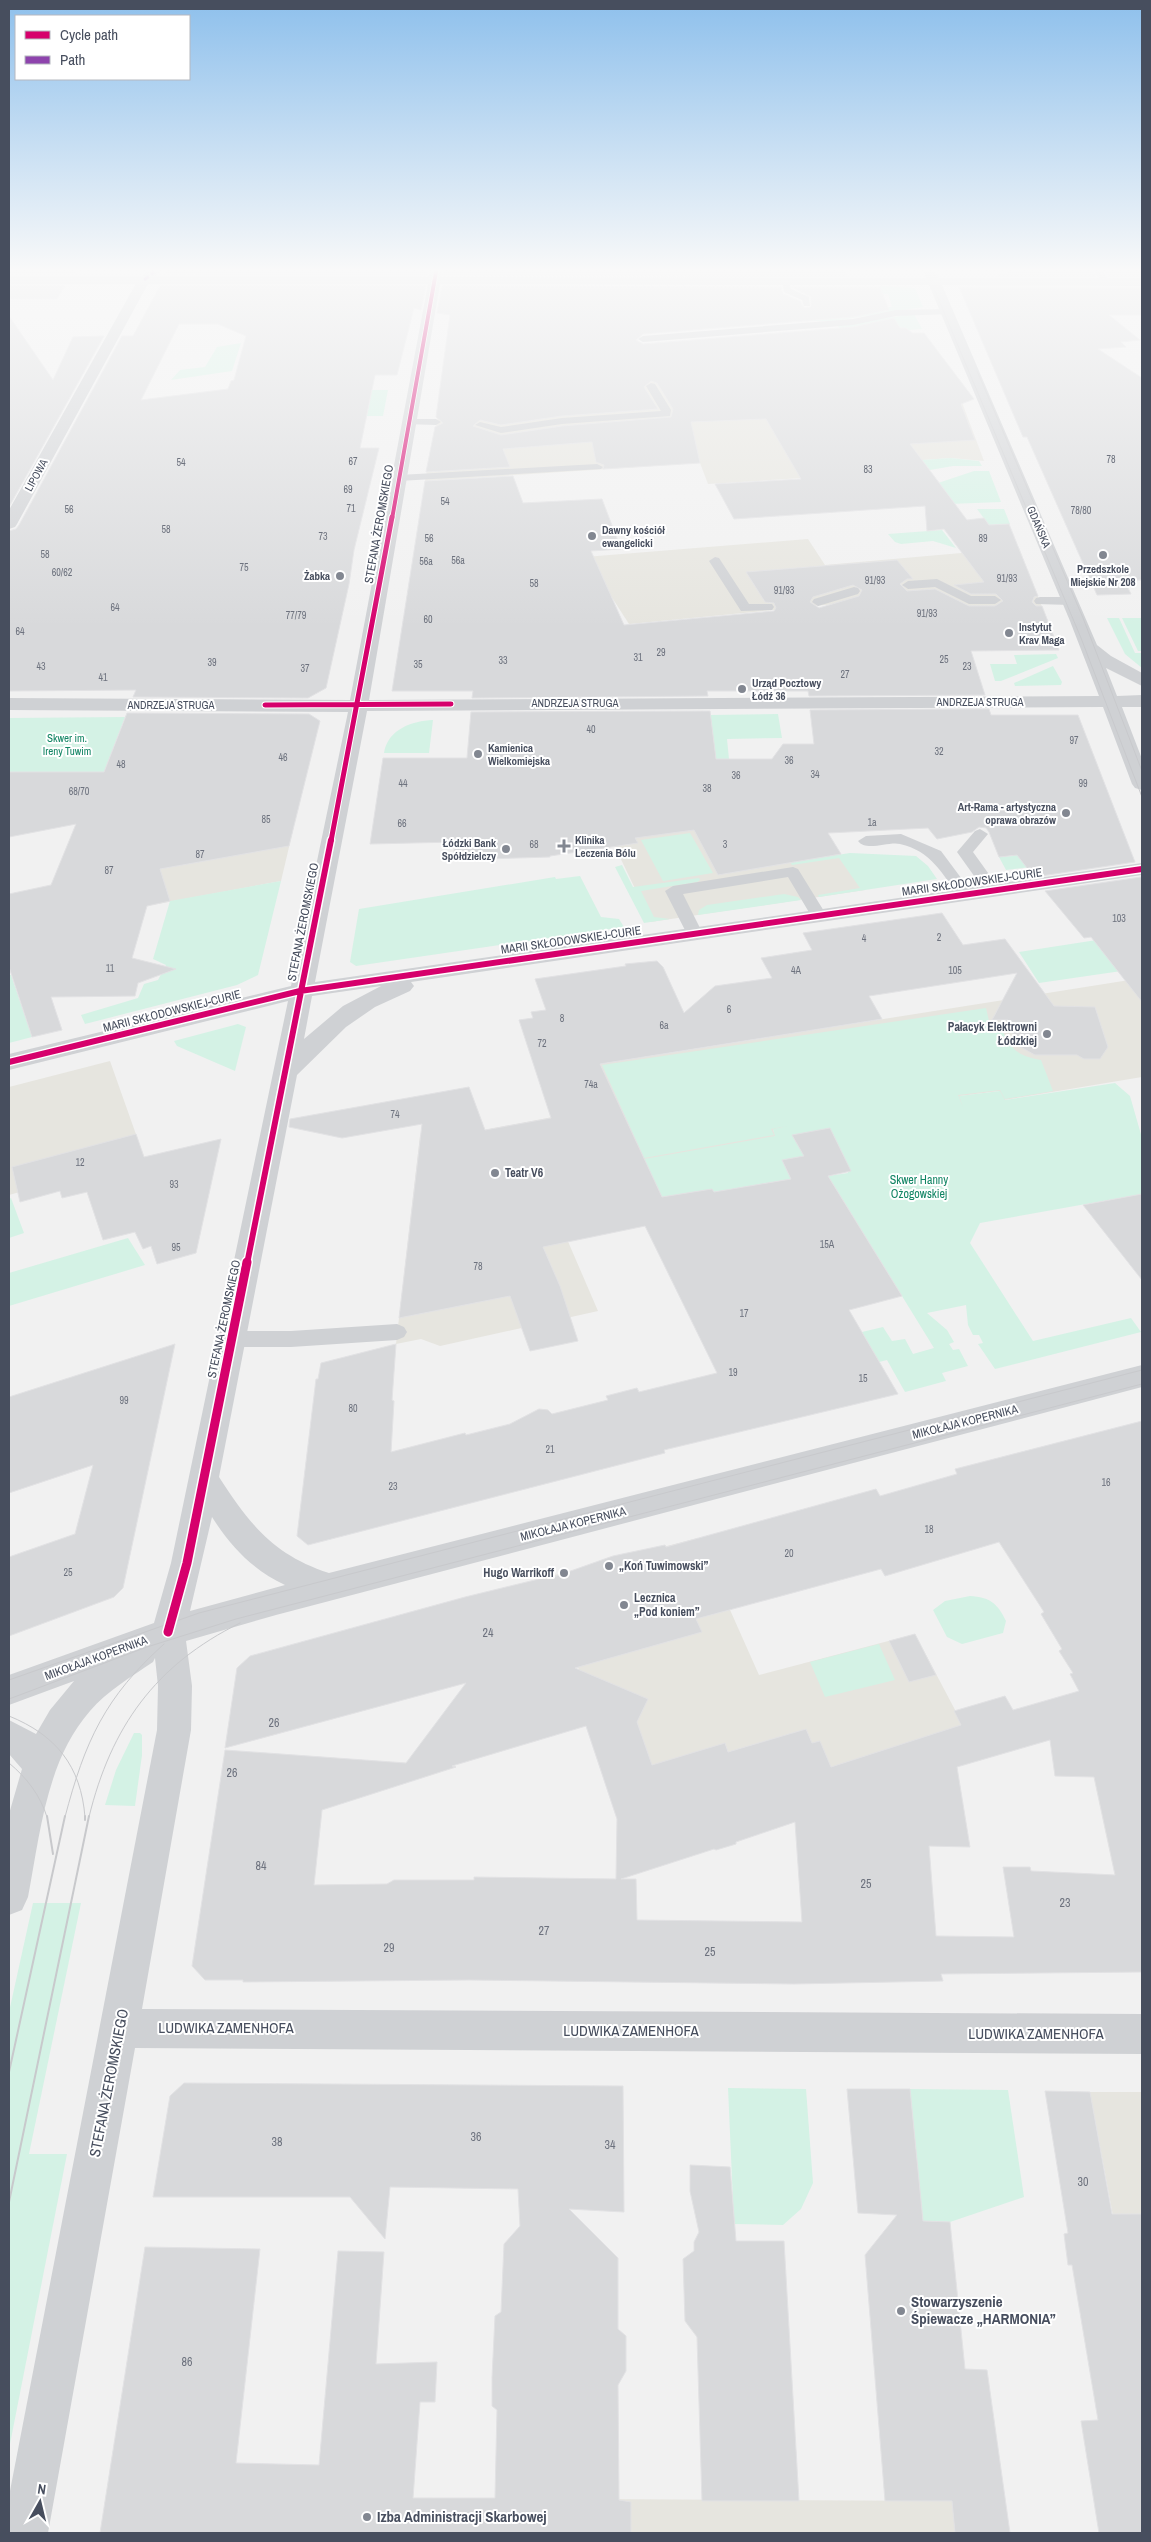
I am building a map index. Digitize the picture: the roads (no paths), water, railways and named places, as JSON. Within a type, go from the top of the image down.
[{"type":"street","name":"LIPOWA","points":[[9,524],[84,391]]},
{"type":"street","name":"STEFANA ŻEROMSKIEGO","points":[[25,2533],[174,1730],[175,1686],[168,1632],[186,1563],[286,1072],[300,990],[358,705],[415,391]]},
{"type":"street","name":"GDAŃSKA","points":[[981,391],[1089,647],[1142,784]]},
{"type":"street","points":[[1089,647],[1110,663],[1142,680]]},
{"type":"street","name":"ANDRZEJA STRUGA","points":[[9,704],[358,705],[1142,701]]},
{"type":"street","name":"MARII SKŁODOWSKIEJ-CURIE","points":[[9,1062],[300,990],[1142,869]]},
{"type":"street","points":[[286,1072],[317,1038],[356,1007],[399,987],[458,968]]},
{"type":"street","name":"MIKOŁAJA KOPERNIKA","points":[[9,1690],[168,1632],[329,1587],[1142,1376]]},
{"type":"street","points":[[203,1477],[228,1517],[257,1553],[281,1569],[329,1587]]},
{"type":"street","points":[[9,1897],[40,1764],[50,1738],[77,1700],[101,1680],[168,1632]]},
{"type":"street","points":[[9,1736],[22,1743],[40,1764]]},
{"type":"street","name":"LUDWIKA ZAMENHOFA","points":[[119,2028],[1142,2034]]},
{"type":"lane","points":[[480,425],[501,430],[554,422],[666,414],[666,410],[654,391]]},
{"type":"lane","points":[[409,422],[436,422]]},
{"type":"lane","points":[[399,478],[598,467]]},
{"type":"lane","points":[[715,561],[745,608],[768,607]]},
{"type":"lane","points":[[908,585],[937,583],[969,600],[995,600]]},
{"type":"lane","points":[[818,602],[854,591]]},
{"type":"lane","points":[[1040,601],[1070,601]]},
{"type":"lane","points":[[980,834],[965,852],[993,890]]},
{"type":"lane","points":[[866,841],[901,839],[936,854],[965,894]]},
{"type":"lane","points":[[694,934],[673,891],[793,872],[819,916]]},
{"type":"lane","points":[[232,1339],[291,1339],[397,1332]]},
{"type":"tram line","points":[[977,391],[1081,638],[1142,797]]},
{"type":"tram line","points":[[985,391],[1083,618],[1142,771]]},
{"type":"tram line","points":[[9,1680],[199,1613],[1142,1370]]},
{"type":"tram line","points":[[9,1699],[147,1647],[236,1619],[1142,1384]]},
{"type":"tram line","points":[[89,1817],[98,1785],[110,1755],[124,1727],[141,1702],[161,1679],[184,1658],[240,1623]]},
{"type":"tram line","points":[[77,1779],[90,1743],[112,1702],[126,1683],[164,1644]]},
{"type":"tram line","points":[[9,1716],[26,1724],[53,1743],[72,1768],[77,1779]]},
{"type":"tram line","points":[[9,1763],[32,1787],[41,1801],[47,1817]]},
{"type":"tram line","points":[[65,1817],[77,1779]]},
{"type":"tram line","points":[[77,1779],[83,1799],[85,1817]]},
{"type":"tram line","points":[[47,1816],[53,1854]]},
{"type":"tram line","points":[[9,2072],[65,1816]]},
{"type":"tram line","points":[[9,2202],[89,1816]]},
{"type":"place","name":"Dawny kościół ewangelicki","points":[[592,536]]},
{"type":"place","name":"Przedszkole Miejskie Nr 208","points":[[1103,555]]},
{"type":"place","name":"Żabka","points":[[340,576]]},
{"type":"place","name":"Instytut Krav Maga","points":[[1009,633]]},
{"type":"place","name":"Urząd Pocztowy Łódź 36","points":[[742,689]]},
{"type":"place","name":"Kamienica Wielkomiejska","points":[[478,754]]},
{"type":"place","name":"Art-Rama - artystyczna oprawa obrazów","points":[[1066,813]]},
{"type":"place","name":"Klinika Leczenia Bólu","points":[[564,846]]},
{"type":"place","name":"Łódzki Bank Spółdzielczy","points":[[506,849]]},
{"type":"place","name":"Pałacyk Elektrowni Łódzkiej","points":[[1047,1034]]},
{"type":"place","name":"Teatr V6","points":[[495,1173]]},
{"type":"place","name":"„Koń Tuwimowski”","points":[[609,1566]]},
{"type":"place","name":"Hugo Warrikoff","points":[[564,1573]]},
{"type":"place","name":"Lecznica „Pod koniem”","points":[[624,1605]]},
{"type":"place","name":"Stowarzyszenie Śpiewacze „HARMONIA”","points":[[901,2311]]},
{"type":"place","name":"Izba Administracji Skarbowej","points":[[367,2517]]},
{"type":"park label","name":"Skwer im. Ireny Tuwim","points":[[67,744]]},
{"type":"park label","name":"Skwer Hanny Ożogowskiej","points":[[919,1187]]}]
